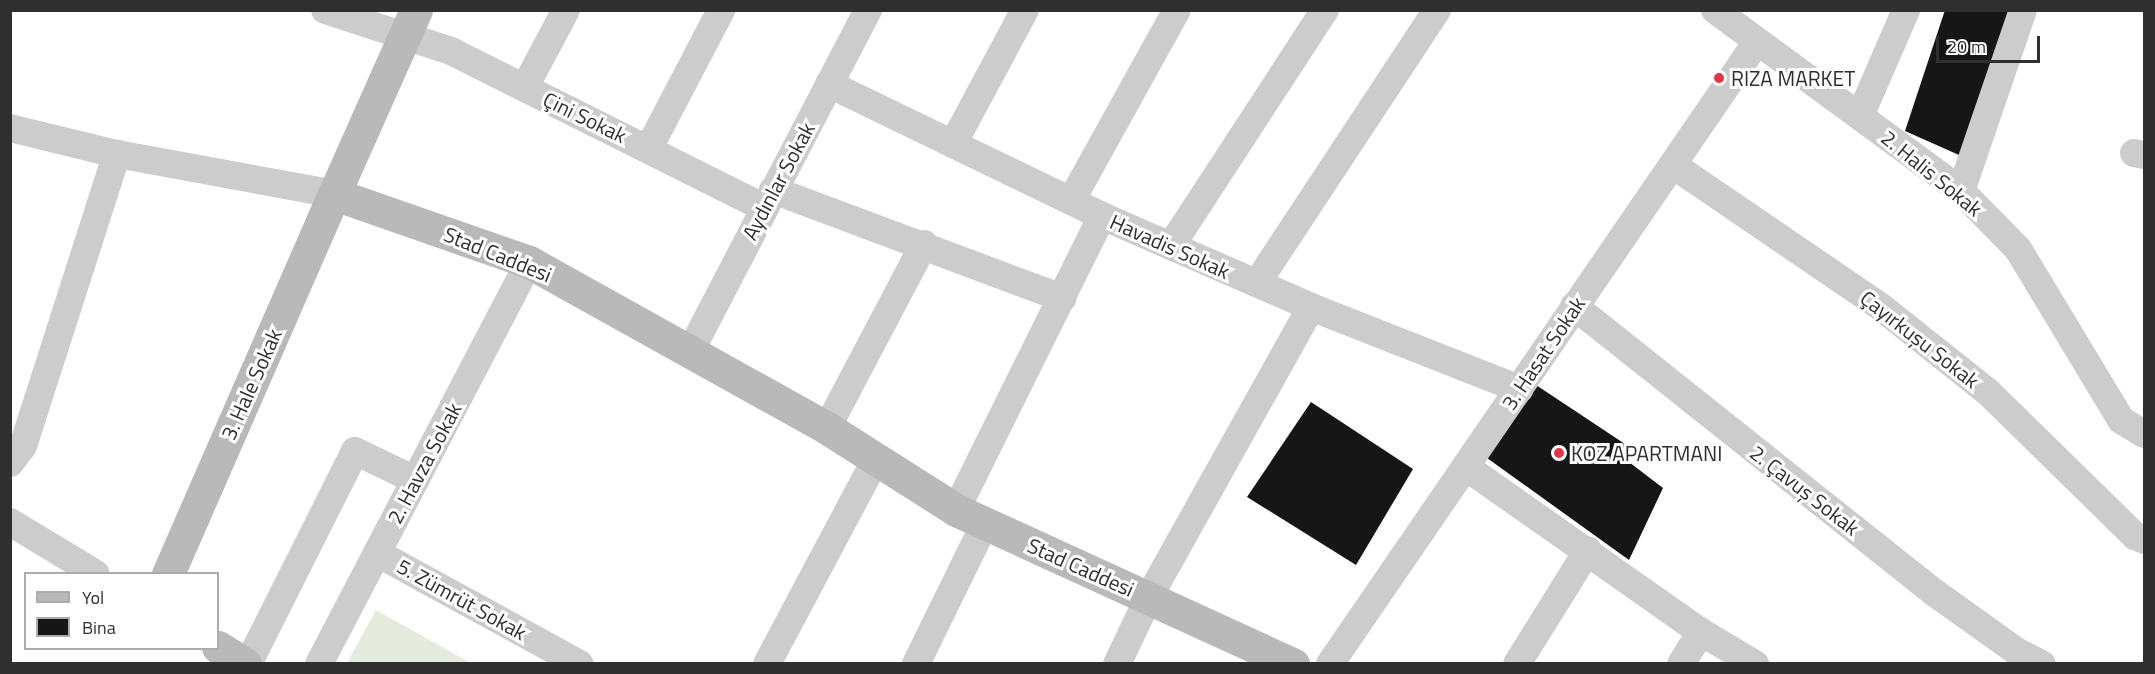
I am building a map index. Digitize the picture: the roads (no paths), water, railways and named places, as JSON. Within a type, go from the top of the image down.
[{"type":"street","points":[[10,128],[117,154],[334,194],[410,23],[325,10]]},
{"type":"street","points":[[525,87],[566,10]]},
{"type":"street","points":[[650,148],[721,10]]},
{"type":"street","name":"Aydınlar Sokak","points":[[690,351],[868,10]]},
{"type":"street","points":[[953,144],[1025,10]]},
{"type":"street","points":[[1071,201],[1177,10]]},
{"type":"street","points":[[1171,246],[1325,10]]},
{"type":"street","points":[[1257,283],[1437,10]]},
{"type":"street","name":"2. Halis Sokak","points":[[1716,10],[1756,43],[1961,191],[2018,249],[2121,420],[2145,434]]},
{"type":"street","points":[[1961,191],[2023,10]]},
{"type":"street","points":[[1860,116],[1896,15]]},
{"type":"street","name":"Çini Sokak","points":[[410,23],[452,51],[525,87],[650,148],[768,199],[924,244],[1062,298]]},
{"type":"street","name":"3. Hasat Sokak","points":[[1330,663],[1756,43]]},
{"type":"street","name":"Havadis Sokak","points":[[829,84],[1102,216],[1311,307],[1519,389]]},
{"type":"street","points":[[10,463],[23,446],[117,154]]},
{"type":"street","name":"Çayırkuşu Sokak","points":[[1673,165],[1881,307],[1988,392],[2135,536],[2145,540]]},
{"type":"street","name":"Stad Caddesi","points":[[334,194],[529,262],[827,428],[875,461],[970,518],[1149,597],[1284,662]]},
{"type":"street","name":"3. Hale Sokak","points":[[168,572],[334,194]]},
{"type":"street","points":[[916,663],[970,518],[1062,298],[1102,216]]},
{"type":"street","points":[[827,428],[924,244]]},
{"type":"street","name":"2. Havza Sokak","points":[[319,663],[529,262]]},
{"type":"street","name":"2. Çavuş Sokak","points":[[1574,306],[1935,593],[2016,651],[2042,663]]},
{"type":"street","points":[[1117,663],[1149,597],[1311,307]]},
{"type":"street","points":[[219,648],[247,663],[355,452],[415,480]]},
{"type":"street","points":[[767,663],[875,461]]},
{"type":"street","points":[[1466,467],[1588,550],[1701,632],[1755,663]]},
{"type":"street","points":[[10,522],[94,572]]},
{"type":"street","points":[[1517,663],[1588,550]]},
{"type":"street","name":"5. Zümrüt Sokak","points":[[377,553],[580,663]]},
{"type":"street","points":[[1681,663],[1701,632]]},
{"type":"place","name":"RIZA MARKET","points":[[1719,78]]},
{"type":"place","name":"KOZ APARTMANI","points":[[1559,453]]}]
